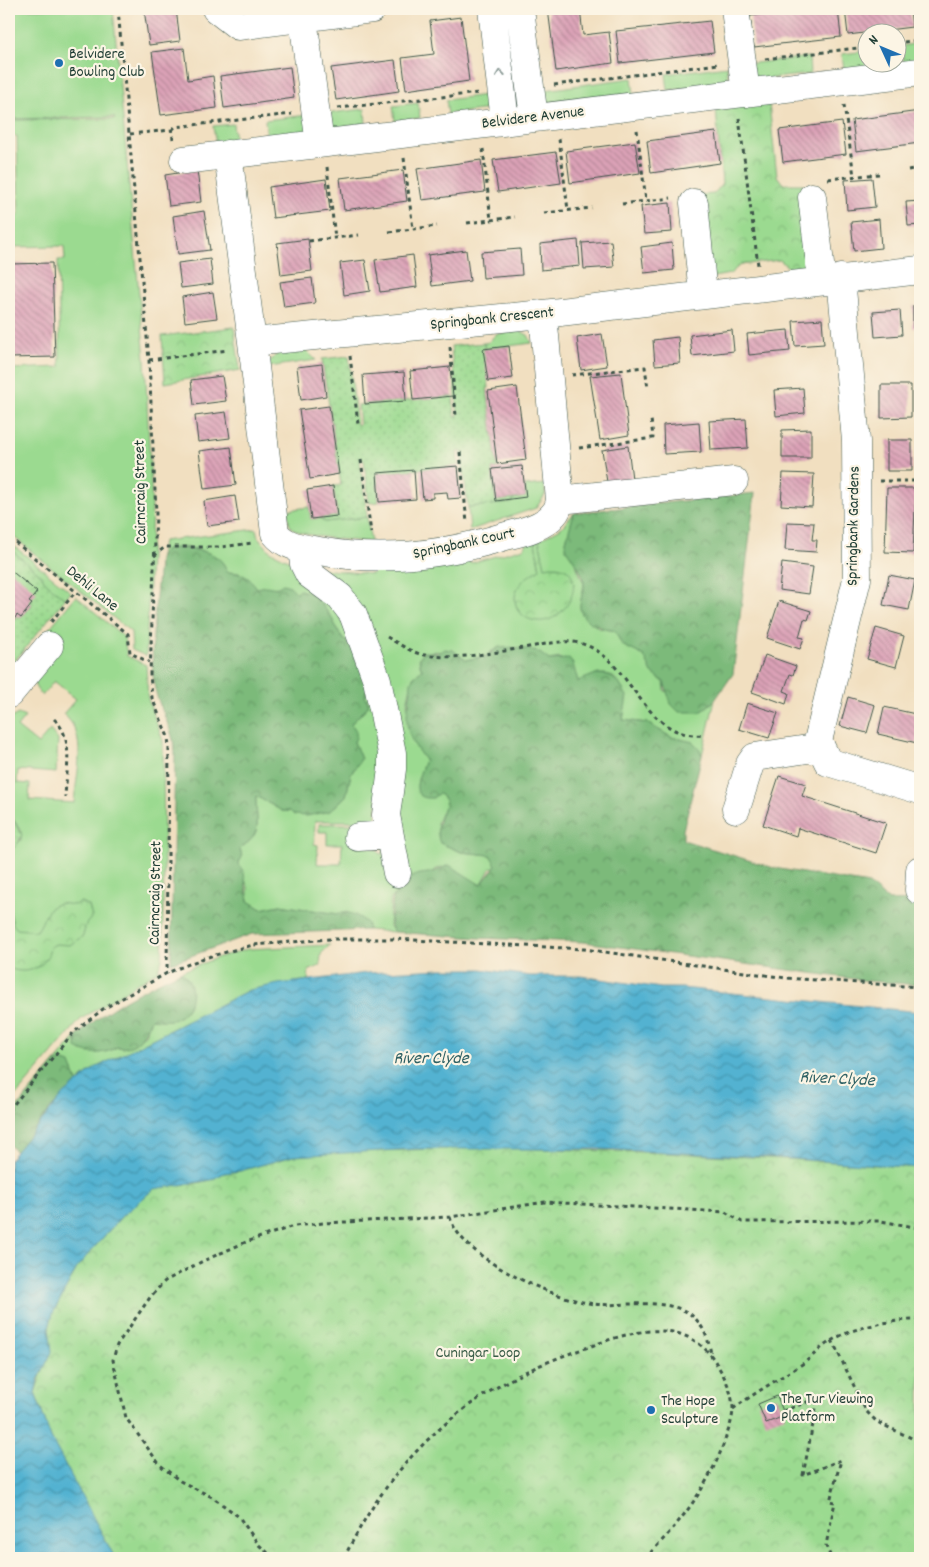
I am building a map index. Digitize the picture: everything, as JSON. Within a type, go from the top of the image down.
[{"type":"street","points":[[216,9],[238,26],[372,9]]},
{"type":"street","points":[[492,9],[493,123]]},
{"type":"street","points":[[520,9],[545,117]]},
{"type":"street","points":[[735,9],[741,94]]},
{"type":"street","points":[[303,19],[322,143]]},
{"type":"street","name":"Belvidere Avenue","points":[[184,160],[920,72]]},
{"type":"street","points":[[228,154],[273,526],[278,537]]},
{"type":"street","name":"Springbank Gardens","points":[[819,188],[854,413],[856,482],[856,578],[818,741],[821,747]]},
{"type":"street","points":[[686,200],[703,295]]},
{"type":"street","name":"Springbank Crescent","points":[[252,344],[347,332],[544,314],[920,270]]},
{"type":"street","points":[[544,314],[560,500],[734,481]]},
{"type":"street","name":"Springbank Court","points":[[278,537],[286,543],[302,549],[374,557],[410,557],[470,546],[514,534],[546,521],[554,515],[560,500]]},
{"type":"street","points":[[302,549],[304,564],[309,574],[340,597],[353,614],[377,680],[392,762],[386,805],[389,835],[397,873]]},
{"type":"street","points":[[9,694],[49,646]]},
{"type":"street","points":[[736,809],[750,764],[755,757],[821,747],[828,762],[920,790]]},
{"type":"street","points":[[358,836],[389,835]]},
{"type":"path","name":"Cairncraig Street","points":[[118,9],[149,360],[156,514],[150,662],[152,698],[168,738],[169,747],[166,973]]},
{"type":"path","points":[[906,42],[920,40]]},
{"type":"path","points":[[841,82],[854,176]]},
{"type":"path","points":[[741,94],[761,288]]},
{"type":"path","points":[[634,106],[646,201]]},
{"type":"path","points":[[545,117],[568,210]]},
{"type":"path","points":[[491,220],[493,123]]},
{"type":"path","points":[[130,134],[172,130],[176,161],[184,160]]},
{"type":"path","points":[[401,134],[413,229]]},
{"type":"path","points":[[322,143],[335,238]]},
{"type":"path","points":[[908,170],[920,168]]},
{"type":"path","points":[[819,188],[854,176],[879,174]]},
{"type":"path","points":[[622,204],[686,200]]},
{"type":"path","points":[[544,213],[592,208]]},
{"type":"path","points":[[467,223],[515,217]]},
{"type":"path","points":[[389,232],[438,226]]},
{"type":"path","points":[[310,241],[359,235]]},
{"type":"path","points":[[448,323],[456,416]]},
{"type":"path","points":[[347,332],[358,424]]},
{"type":"path","points":[[149,360],[252,344]]},
{"type":"path","points":[[549,377],[645,367],[648,388]]},
{"type":"path","points":[[556,451],[653,438],[651,419]]},
{"type":"path","points":[[460,452],[470,546]]},
{"type":"path","points":[[361,460],[374,557]]},
{"type":"path","points":[[856,482],[920,481]]},
{"type":"path","name":"Dehli Lane","points":[[9,537],[128,634],[130,654],[150,662]]},
{"type":"path","points":[[154,556],[165,547],[222,547],[278,537]]},
{"type":"path","points":[[49,646],[38,637],[76,591]]},
{"type":"path","points":[[381,633],[401,645],[425,655],[475,655],[561,641],[587,645],[612,663],[640,701],[656,716],[684,732],[704,735]]},
{"type":"path","points":[[54,719],[62,726],[66,736],[68,751],[65,797]]},
{"type":"path","points":[[9,1110],[86,1021],[112,1003],[166,973],[204,958],[253,945],[330,939],[394,939],[584,948],[786,978],[920,987]]},
{"type":"path","points":[[274,1558],[259,1545],[239,1518],[230,1510],[220,1502],[194,1489],[160,1465],[126,1418],[113,1360],[117,1345],[151,1296],[166,1282],[203,1260],[246,1242],[294,1226],[450,1217],[545,1202],[725,1212],[742,1222],[881,1221],[920,1228]]},
{"type":"path","points":[[450,1217],[457,1235],[472,1250],[514,1276],[546,1290],[594,1304],[666,1306],[686,1312],[703,1329],[710,1342],[711,1355]]},
{"type":"path","points":[[733,1410],[762,1388],[804,1362],[832,1340],[865,1328],[904,1319],[920,1320]]},
{"type":"path","points":[[344,1558],[376,1500],[408,1458],[445,1423],[505,1382],[550,1360],[639,1332],[665,1331],[678,1334],[701,1345],[711,1355],[728,1384],[733,1410],[720,1453],[703,1488],[682,1518],[644,1558]]},
{"type":"path","points":[[832,1340],[866,1411],[877,1422],[920,1442]]},
{"type":"path","points":[[783,1411],[818,1398],[803,1475],[841,1460],[830,1501],[835,1502],[826,1545],[831,1558]]},
{"type":"green space","points":[[9,9],[113,9],[145,360],[152,506],[146,656],[132,650],[131,632],[9,533],[9,369],[60,367],[58,260],[65,260],[64,246],[9,247],[9,216],[19,215],[17,136],[9,135],[9,120],[115,119],[114,117],[9,119]]},
{"type":"green space","points":[[920,43],[920,60],[906,63],[906,45]]},
{"type":"green space","points":[[856,52],[856,69],[844,70],[842,54]]},
{"type":"green space","points":[[809,57],[810,74],[748,81],[746,64]]},
{"type":"green space","points":[[727,66],[728,83],[668,90],[666,74]]},
{"type":"green space","points":[[632,78],[634,95],[552,106],[542,101],[538,91]]},
{"type":"green space","points":[[494,94],[490,109],[448,114],[446,100]]},
{"type":"green space","points":[[418,103],[420,118],[395,121],[393,106]]},
{"type":"green space","points":[[769,104],[777,176],[783,184],[803,184],[814,263],[789,268],[780,260],[740,265],[730,274],[708,278],[700,195],[714,194],[722,184],[716,109]]},
{"type":"green space","points":[[365,109],[366,124],[332,128],[330,113]]},
{"type":"green space","points":[[308,115],[310,134],[267,139],[265,120]]},
{"type":"green space","points":[[233,124],[235,142],[216,145],[213,126]]},
{"type":"green space","points":[[234,327],[240,370],[165,383],[162,336]]},
{"type":"green space","points":[[520,331],[528,335],[532,343],[485,349],[484,343],[489,342],[496,334]]},
{"type":"green space","points":[[484,343],[489,388],[487,389],[497,468],[492,469],[496,501],[514,499],[512,503],[468,507],[461,451],[457,452],[458,466],[377,473],[379,502],[369,503],[364,460],[360,460],[367,517],[325,522],[320,518],[337,516],[333,486],[341,485],[322,359],[349,356],[357,425],[360,424],[358,405],[453,396],[455,417],[458,416],[451,346]]},
{"type":"green space","points":[[305,349],[316,360],[269,367],[269,362],[279,352]]},
{"type":"green space","points":[[545,484],[545,495],[536,508],[470,530],[468,507],[511,503],[514,499],[526,497],[525,486]]},
{"type":"green space","points":[[755,493],[733,674],[715,700],[701,712],[679,712],[671,704],[664,682],[652,673],[644,656],[622,645],[615,631],[593,624],[581,612],[580,603],[584,586],[583,578],[566,549],[566,541],[574,513]]},
{"type":"green space","points":[[309,507],[311,519],[320,518],[325,522],[367,517],[371,542],[317,536],[292,528],[289,522],[288,510]]},
{"type":"green space","points":[[574,513],[566,541],[584,584],[580,607],[582,614],[598,628],[615,631],[622,645],[645,656],[652,673],[664,682],[665,691],[701,712],[715,700],[702,755],[699,748],[692,742],[671,737],[647,723],[623,720],[623,694],[618,683],[609,675],[597,675],[578,681],[575,673],[560,658],[549,660],[522,648],[506,647],[491,651],[486,656],[466,660],[444,652],[427,652],[421,655],[419,661],[422,669],[413,677],[407,703],[420,753],[425,760],[422,768],[446,802],[437,823],[440,843],[461,852],[490,855],[497,865],[490,869],[481,885],[441,867],[399,889],[391,899],[389,925],[394,932],[368,930],[366,923],[347,912],[338,914],[280,905],[261,909],[248,901],[248,887],[238,864],[242,857],[240,848],[256,832],[256,796],[282,811],[313,813],[330,811],[346,796],[351,774],[361,759],[354,742],[351,724],[366,709],[369,701],[365,697],[368,689],[383,736],[376,817],[372,822],[357,829],[356,821],[315,821],[314,844],[318,845],[317,864],[341,864],[342,844],[327,844],[327,832],[319,832],[319,824],[353,824],[354,844],[376,849],[382,855],[395,826],[397,747],[319,569],[372,574],[380,566],[462,558],[471,563],[524,548],[531,538],[535,542],[540,570],[515,600],[518,611],[547,619],[563,609],[574,584],[566,571],[545,568],[539,540],[561,528]]},
{"type":"green space","points":[[256,529],[258,537],[270,551],[294,563],[339,604],[356,651],[342,638],[331,617],[314,594],[296,592],[290,586],[257,589],[239,573],[227,572],[220,560],[214,556],[190,548],[175,548],[161,555],[159,560],[163,541]]},
{"type":"green space","points":[[539,540],[545,567],[561,567],[570,573],[574,582],[572,594],[567,605],[558,615],[546,620],[532,620],[522,615],[519,611],[516,606],[515,596],[521,583],[540,569],[535,542]]},
{"type":"green space","points":[[9,542],[71,592],[65,599],[44,582],[41,575],[10,550]]},
{"type":"green space","points":[[9,548],[41,575],[45,582],[65,599],[9,668],[9,626],[17,615],[21,618],[32,605],[29,602],[36,592],[9,569]]},
{"type":"green space","points":[[175,548],[198,550],[213,555],[224,565],[227,572],[245,576],[257,588],[266,586],[277,588],[283,584],[290,586],[296,592],[300,590],[314,594],[331,617],[342,638],[356,651],[368,689],[365,696],[369,705],[351,724],[356,730],[354,742],[361,759],[351,774],[346,796],[330,811],[307,816],[294,815],[290,811],[282,811],[256,796],[256,832],[240,848],[242,857],[238,864],[244,872],[248,901],[261,909],[280,905],[338,914],[350,913],[367,923],[368,930],[252,934],[171,963],[175,752],[172,735],[155,689],[152,660],[159,560],[166,550]]},
{"type":"green space","points":[[76,596],[124,637],[127,656],[146,665],[148,699],[163,741],[164,867],[162,960],[157,971],[81,1019],[9,1104],[9,852],[21,840],[21,831],[9,813],[9,719],[18,714],[25,717],[17,727],[38,744],[50,730],[58,740],[56,773],[18,770],[17,783],[30,784],[29,800],[74,803],[79,756],[78,744],[76,732],[71,722],[63,714],[76,699],[54,681],[42,696],[36,688],[35,681],[43,636]]},
{"type":"green space","points":[[499,647],[527,649],[540,653],[549,660],[569,659],[573,664],[578,681],[596,674],[609,675],[619,683],[627,696],[623,720],[647,723],[671,737],[693,742],[699,748],[702,755],[683,830],[683,840],[774,868],[869,884],[889,901],[920,900],[920,985],[869,981],[584,942],[478,938],[394,932],[390,920],[393,897],[398,890],[406,887],[413,876],[435,871],[449,865],[481,885],[496,865],[490,855],[461,852],[440,843],[438,828],[446,801],[439,793],[433,798],[425,798],[417,791],[418,779],[425,760],[410,737],[407,714],[411,682],[422,669],[420,660],[423,652],[438,653],[444,649],[453,650],[466,660],[486,656]]},
{"type":"green space","points":[[9,813],[22,835],[17,845],[9,852]]},
{"type":"green space","points":[[81,902],[89,906],[92,917],[86,924],[83,936],[70,945],[56,944],[50,947],[45,960],[35,968],[22,971],[9,968],[9,908],[13,924],[17,929],[37,931],[50,908],[59,903],[74,905]]},
{"type":"green space","points":[[330,945],[321,954],[320,966],[309,970],[308,980],[249,990],[95,1068],[77,1082],[73,1070],[54,1063],[77,1036],[75,1041],[81,1051],[99,1053],[117,1047],[124,1048],[145,1035],[151,1019],[162,1020],[185,975],[180,972],[219,957],[248,949]]},
{"type":"green space","points":[[180,972],[186,977],[192,989],[190,1004],[181,1015],[169,1020],[151,1019],[139,1040],[130,1046],[117,1047],[97,1053],[81,1051],[76,1048],[77,1036],[100,1017],[139,992]]},
{"type":"green space","points":[[61,1060],[70,1063],[77,1082],[51,1108],[16,1152],[9,1144],[9,1117],[54,1063]]},
{"type":"green space","name":"Cuningar Loop","points":[[466,1148],[693,1154],[920,1168],[920,1558],[115,1558],[51,1438],[35,1393],[51,1345],[49,1328],[53,1313],[78,1266],[121,1217],[153,1189],[161,1186],[192,1184],[211,1180],[224,1173],[240,1171],[293,1156]]},
{"type":"water","name":"River Clyde","points":[[481,969],[530,976],[581,976],[661,988],[682,988],[920,1012],[920,1168],[765,1157],[599,1149],[415,1149],[293,1156],[240,1171],[224,1173],[211,1180],[154,1189],[121,1217],[78,1266],[53,1313],[49,1328],[52,1352],[38,1380],[35,1393],[51,1438],[115,1558],[9,1558],[9,1160],[64,1094],[95,1068],[249,990],[278,984],[367,973]]},
{"type":"building","points":[[144,9],[176,9],[180,41],[149,45]]},
{"type":"building","points":[[548,9],[580,9],[583,35],[609,32],[613,63],[556,71]]},
{"type":"building","points":[[807,9],[838,9],[841,37],[754,47],[750,16]]},
{"type":"building","points":[[845,9],[910,9],[912,27],[906,28],[906,22],[856,22],[856,34],[848,35]]},
{"type":"building","points":[[461,17],[469,81],[406,90],[402,58],[434,54],[430,21]]},
{"type":"building","points":[[710,21],[714,52],[620,63],[616,31]]},
{"type":"building","points":[[184,48],[188,80],[213,76],[217,108],[161,115],[152,52]]},
{"type":"building","points":[[395,60],[399,91],[336,100],[331,68]]},
{"type":"building","points":[[290,67],[294,98],[224,108],[220,76]]},
{"type":"building","points":[[920,111],[920,143],[856,151],[852,120]]},
{"type":"building","points":[[842,122],[846,154],[783,162],[779,130]]},
{"type":"building","points":[[716,132],[720,163],[651,173],[647,141]]},
{"type":"building","points":[[635,142],[640,173],[570,183],[566,151]]},
{"type":"building","points":[[556,152],[561,183],[498,192],[493,160]]},
{"type":"building","points":[[481,160],[485,192],[422,200],[417,169]]},
{"type":"building","points":[[197,170],[201,202],[169,206],[165,175]]},
{"type":"building","points":[[403,170],[407,201],[344,210],[340,178]]},
{"type":"building","points":[[872,178],[875,207],[847,210],[845,180]]},
{"type":"building","points":[[326,179],[330,211],[273,218],[269,187]]},
{"type":"building","points":[[920,201],[920,225],[908,226],[906,202]]},
{"type":"building","points":[[670,203],[672,232],[644,234],[641,206]]},
{"type":"building","points":[[204,211],[210,250],[178,254],[173,216]]},
{"type":"building","points":[[879,219],[881,248],[854,251],[851,222]]},
{"type":"building","points":[[308,239],[312,271],[281,275],[277,243]]},
{"type":"building","points":[[578,240],[580,266],[541,270],[540,244]]},
{"type":"building","points":[[611,241],[614,267],[584,269],[582,243]]},
{"type":"building","points":[[672,243],[674,270],[644,273],[641,247]]},
{"type":"building","points":[[520,249],[522,275],[483,278],[481,252]]},
{"type":"building","points":[[466,250],[470,281],[432,286],[428,255]]},
{"type":"building","points":[[413,255],[417,287],[380,292],[375,260]]},
{"type":"building","points":[[210,259],[213,284],[181,288],[178,263]]},
{"type":"building","points":[[365,260],[370,291],[344,295],[340,263]]},
{"type":"building","points":[[52,263],[55,357],[9,358],[9,264]]},
{"type":"building","points":[[312,278],[315,303],[284,307],[280,282]]},
{"type":"building","points":[[213,292],[217,318],[185,322],[182,297]]},
{"type":"building","points":[[913,306],[920,307],[920,328],[913,328]]},
{"type":"building","points":[[900,310],[902,335],[875,337],[873,312]]},
{"type":"building","points":[[822,319],[824,344],[795,346],[793,321]]},
{"type":"building","points":[[732,330],[734,351],[692,356],[690,335]]},
{"type":"building","points":[[788,330],[790,351],[749,355],[747,334]]},
{"type":"building","points":[[602,334],[607,366],[581,370],[577,338]]},
{"type":"building","points":[[678,337],[680,363],[655,365],[653,340]]},
{"type":"building","points":[[509,346],[513,378],[488,381],[483,349]]},
{"type":"building","points":[[322,364],[326,396],[301,400],[297,367]]},
{"type":"building","points":[[450,367],[453,396],[413,400],[410,371]]},
{"type":"building","points":[[404,372],[406,401],[365,404],[363,375]]},
{"type":"building","points":[[621,373],[629,435],[600,440],[590,376]]},
{"type":"building","points":[[222,376],[226,401],[194,405],[191,380]]},
{"type":"building","points":[[881,385],[911,385],[911,417],[881,418]]},
{"type":"building","points":[[517,387],[526,460],[497,464],[488,391]]},
{"type":"building","points":[[803,388],[805,413],[776,416],[774,390]]},
{"type":"building","points":[[329,406],[339,474],[310,479],[299,410]]},
{"type":"building","points":[[226,412],[230,438],[198,442],[195,416]]},
{"type":"building","points":[[746,419],[748,448],[711,450],[709,421]]},
{"type":"building","points":[[699,422],[701,452],[664,454],[663,425]]},
{"type":"building","points":[[811,429],[811,458],[782,458],[782,430]]},
{"type":"building","points":[[887,440],[912,440],[912,471],[887,471]]},
{"type":"building","points":[[628,446],[632,479],[607,482],[602,450]]},
{"type":"building","points":[[231,447],[236,485],[204,489],[199,451]]},
{"type":"building","points":[[458,466],[461,498],[448,499],[447,492],[433,493],[433,498],[423,499],[420,469]]},
{"type":"building","points":[[522,466],[526,497],[496,501],[492,469]]},
{"type":"building","points":[[414,470],[416,499],[379,502],[377,473]]},
{"type":"building","points":[[783,473],[814,474],[812,507],[781,505]]},
{"type":"building","points":[[333,486],[337,516],[311,519],[307,490]]},
{"type":"building","points":[[887,488],[916,488],[913,553],[885,552]]},
{"type":"building","points":[[235,496],[239,522],[207,526],[204,501]]},
{"type":"building","points":[[787,522],[814,523],[812,540],[817,540],[816,552],[785,550]]},
{"type":"building","points":[[782,563],[813,567],[809,594],[779,590]]},
{"type":"building","points":[[9,569],[37,592],[29,602],[32,604],[21,618],[17,615],[9,626]]},
{"type":"building","points":[[889,575],[915,580],[909,610],[883,605]]},
{"type":"building","points":[[779,601],[811,611],[808,620],[804,619],[799,637],[804,638],[800,649],[767,638]]},
{"type":"building","points":[[876,628],[904,636],[896,667],[867,659]]},
{"type":"building","points":[[765,655],[796,666],[793,675],[790,674],[784,691],[789,693],[786,704],[752,692]]},
{"type":"building","points":[[848,697],[875,705],[867,733],[840,726]]},
{"type":"building","points":[[747,703],[778,713],[769,738],[739,729]]},
{"type":"building","points":[[884,707],[920,715],[917,743],[878,734]]},
{"type":"building","points":[[779,776],[806,784],[802,796],[886,823],[876,853],[798,828],[796,836],[763,825]]},
{"type":"building","name":"The Tur Viewing Platform","points":[[777,1396],[785,1416],[766,1423],[758,1404]]},
{"type":"place","name":"Belvidere Bowling Club","points":[[59,63]]},
{"type":"place","name":"The Tur Viewing Platform","points":[[771,1408]]},
{"type":"place","name":"The Hope Sculpture","points":[[651,1410]]}]
